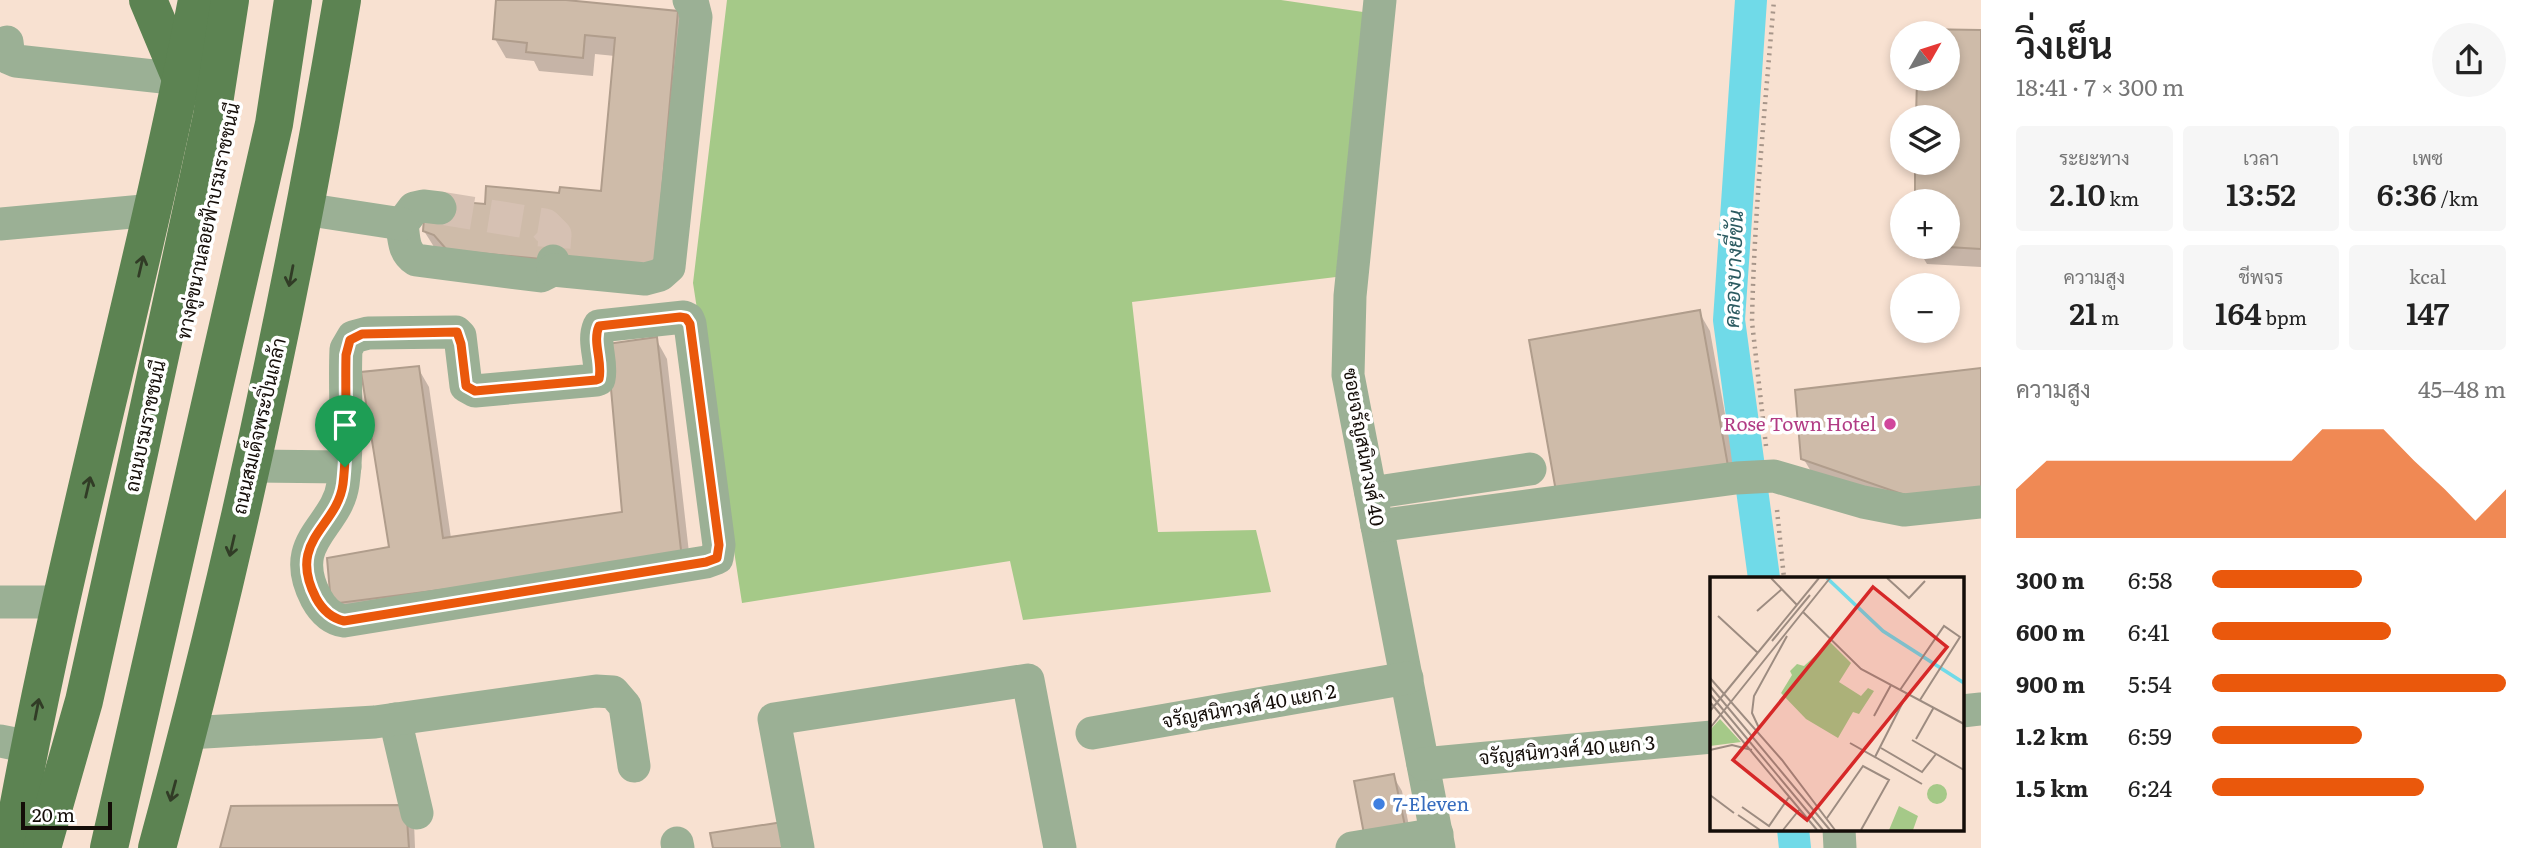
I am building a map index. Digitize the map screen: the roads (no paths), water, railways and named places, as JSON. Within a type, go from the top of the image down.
[{"type":"main road","points":[[148,0],[181,79]]},
{"type":"main road","points":[[9,827],[15,744],[61,602],[154,210],[197,0]]},
{"type":"main road","name":"ถนนบรมราชชนนี","points":[[42,848],[84,701],[212,116],[230,0]]},
{"type":"main road","name":"ทางคู่ขนานลอยฟ้าบรมราชชนนี","points":[[62,848],[147,510],[229,123],[248,0]]},
{"type":"main road","points":[[109,848],[274,124],[293,0]]},
{"type":"main road","points":[[130,848],[288,127],[307,0]]},
{"type":"main road","points":[[304,209],[369,0]]},
{"type":"main road","name":"ถนนสมเด็จพระปิ่นเกล้า","points":[[157,848],[188,733],[251,466],[304,209],[334,11]]},
{"type":"street","points":[[440,208],[414,208],[402,224],[407,250],[411,257],[419,261],[541,276],[553,266],[645,279],[660,275],[669,267],[696,17],[689,0]]},
{"type":"street","name":"ซอยจรัญสนิทวงศ์ 40","points":[[1380,0],[1350,309],[1349,375],[1438,841]]},
{"type":"street","points":[[7,41],[9,58],[16,61],[181,79]]},
{"type":"street","points":[[304,209],[402,224]]},
{"type":"street","points":[[0,224],[154,210]]},
{"type":"street","points":[[686,318],[690,324],[719,556],[706,562],[340,620],[326,611],[315,596],[307,557],[317,531],[339,499],[345,467],[346,349],[350,340],[358,334],[447,330],[457,332],[466,386],[475,391],[599,379],[599,326],[686,318]]},
{"type":"street","points":[[251,466],[345,467]]},
{"type":"street","points":[[1371,493],[1531,469]]},
{"type":"street","points":[[1377,526],[1736,478],[1774,476],[1863,502],[1905,510],[1981,502]]},
{"type":"street","points":[[0,602],[61,602]]},
{"type":"street","name":"จรัญสนิทวงศ์ 40 แยก 2","points":[[1092,733],[1407,678]]},
{"type":"street","points":[[798,848],[774,719],[1028,680],[1060,848]]},
{"type":"street","points":[[188,733],[362,723],[596,691],[613,692],[625,706],[634,766]]},
{"type":"street","points":[[396,719],[417,813]]},
{"type":"street","name":"จรัญสนิทวงศ์ 40 แยก 3","points":[[1423,764],[1710,737]]},
{"type":"street","points":[[1839,830],[1840,848]]},
{"type":"street","points":[[1352,848],[1438,841]]},
{"type":"waterway","name":"คลองบางยี่ขัน","points":[[1751,0],[1729,320],[1764,577]]},
{"type":"waterway","name":"คลองบางยี่ขัน","points":[[1793,830],[1795,848]]},
{"type":"tunnel","points":[[440,208],[545,225],[555,235],[553,261]]},
{"type":"place","name":"Rose Town Hotel","points":[[1890,424]]},
{"type":"place","name":"7-Eleven","points":[[1379,804]]}]
